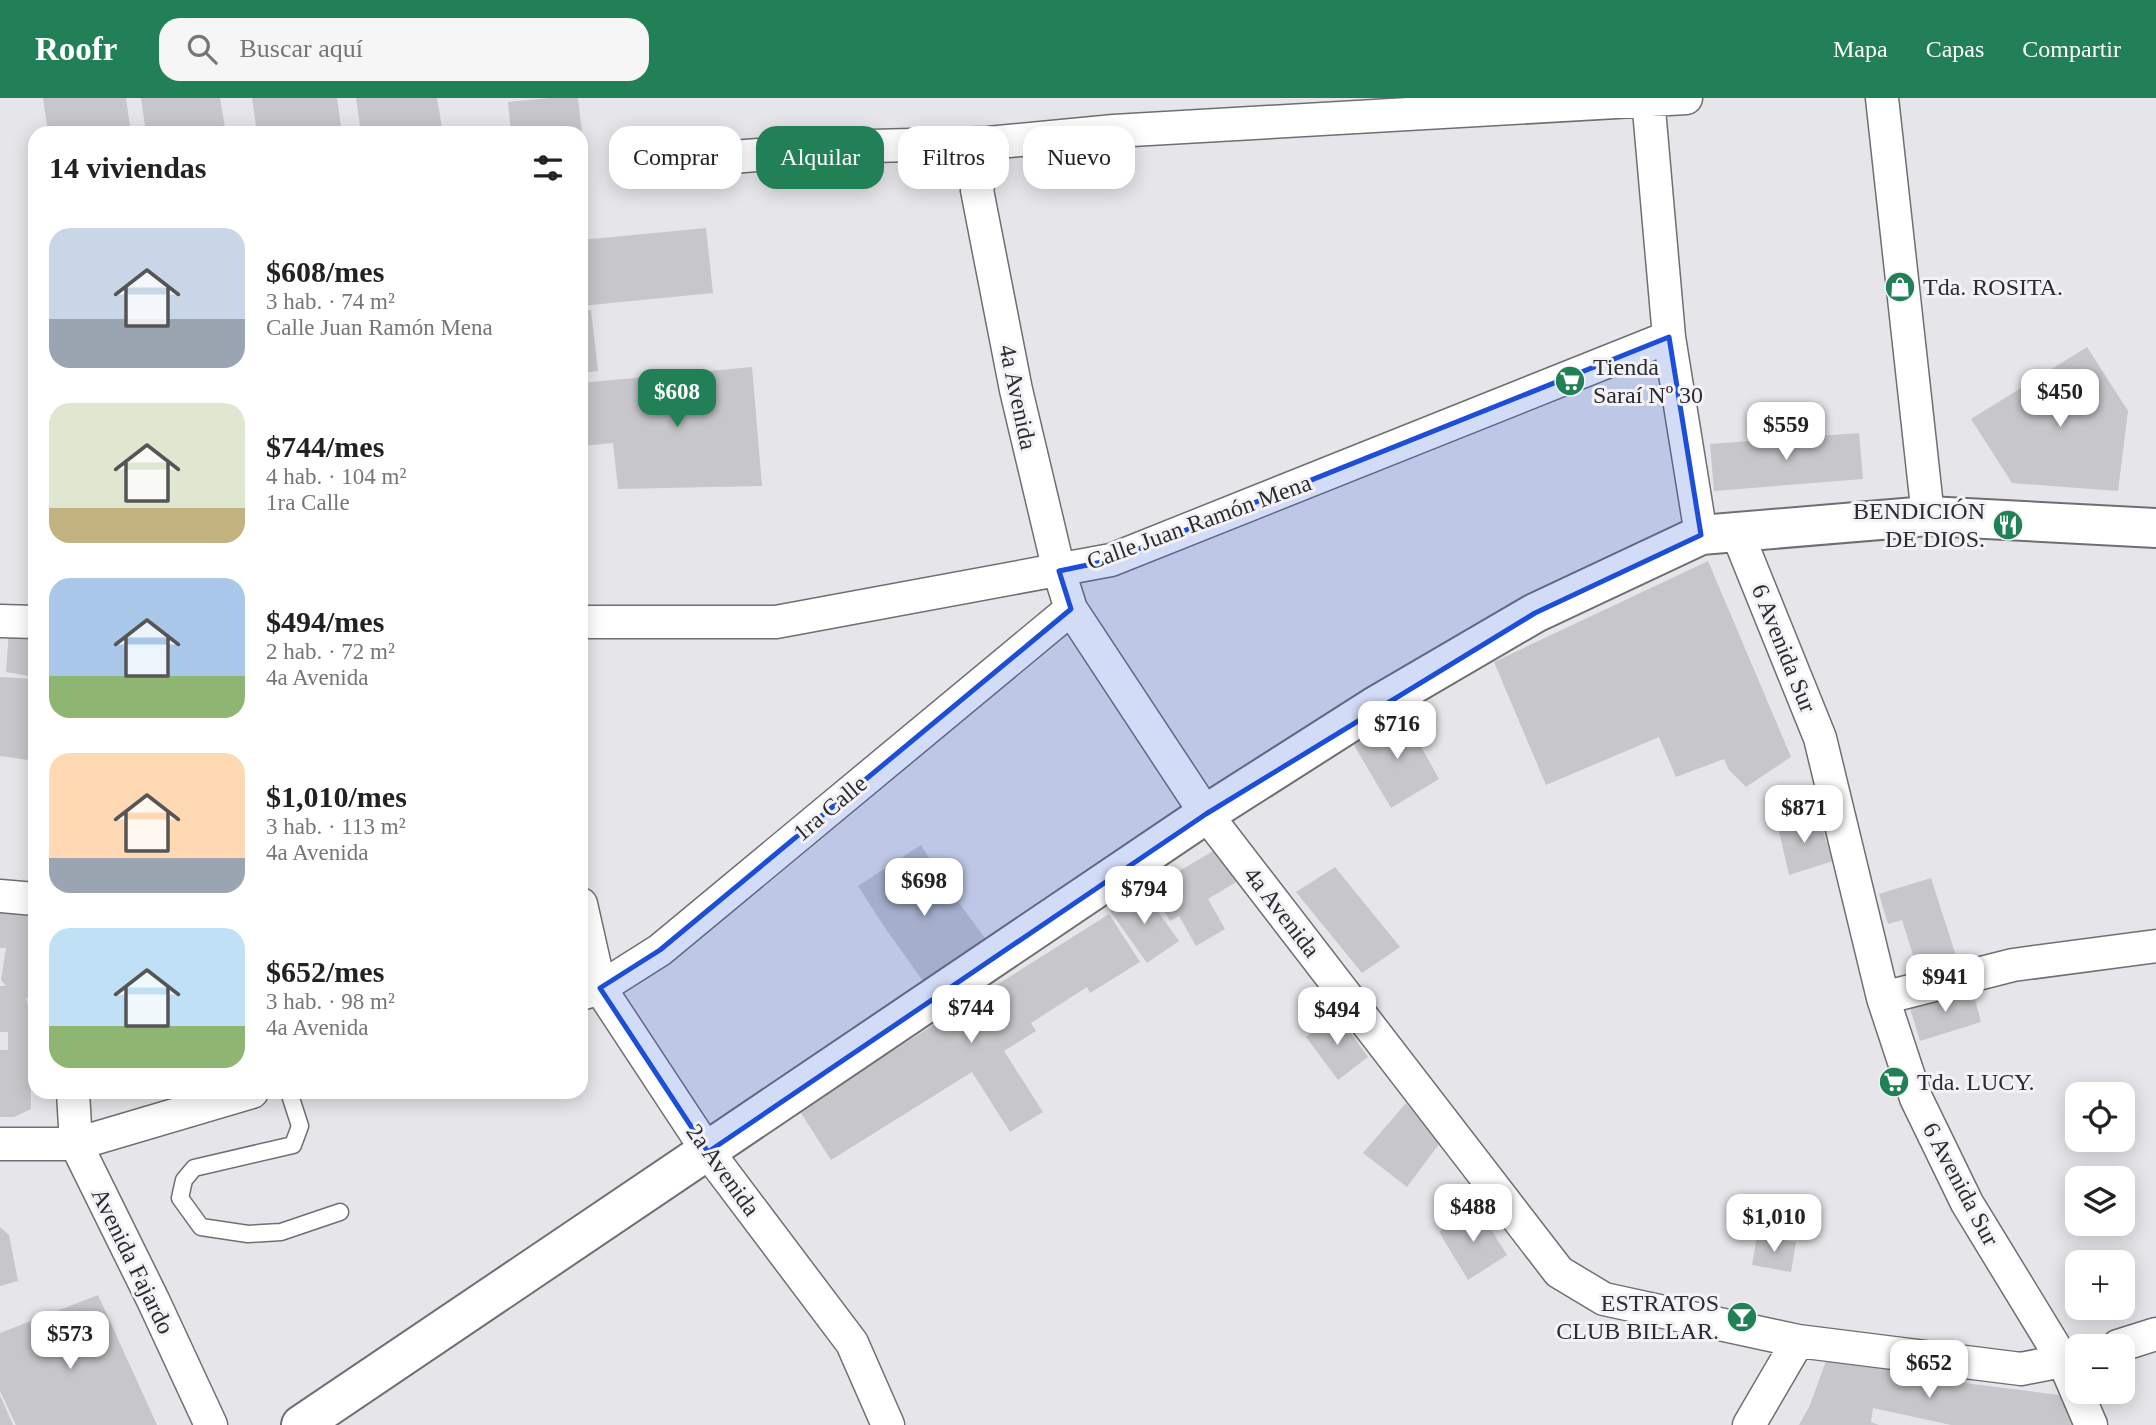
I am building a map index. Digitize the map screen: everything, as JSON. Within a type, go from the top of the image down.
[{"type":"main road","points":[[301,1425],[1206,814],[1374,708],[1535,613],[1719,533],[1927,516],[2156,528]]},
{"type":"street","points":[[1009,141],[1398,107],[1686,98]]},
{"type":"street","points":[[1882,98],[1927,516]]},
{"type":"street","name":"6 Avenida Sur","points":[[1648,99],[1669,337],[1719,533],[1820,738],[1883,998],[1916,1098],[1967,1203],[2065,1352]]},
{"type":"street","points":[[742,156],[898,145]]},
{"type":"street","name":"4a Avenida","points":[[976,189],[1016,390],[1059,571],[1071,608],[1206,814],[1559,1272],[1604,1299],[1798,1341],[2021,1369],[2065,1361]]},
{"type":"street","name":"Calle Juan Ramón Mena","points":[[588,622],[776,622],[1111,560],[1669,337]]},
{"type":"street","name":"1ra Calle","points":[[590,991],[660,950],[1071,608]]},
{"type":"street","points":[[0,621],[28,622]]},
{"type":"street","points":[[0,896],[28,898]]},
{"type":"street","points":[[1883,998],[2013,965],[2156,946]]},
{"type":"street","name":"2a Avenida","points":[[588,972],[590,991],[852,1343],[888,1425]]},
{"type":"street","name":"Avenida Fajardo","points":[[73,1099],[76,1144],[211,1425]]},
{"type":"street","points":[[0,1144],[76,1144],[228,1099]]},
{"type":"street","points":[[2135,1341],[2156,1335]]},
{"type":"street","points":[[1749,1425],[1798,1341]]},
{"type":"street","name":"6 Avenida Sur","points":[[2084,1404],[2091,1425]]},
{"type":"lane","points":[[291,1099],[300,1126],[293,1145],[194,1168],[184,1180],[180,1198],[201,1227],[248,1234],[281,1232],[340,1212]]},
{"type":"highlighted area","points":[[1669,337],[1701,535],[1535,613],[1206,814],[708,1152],[600,988],[660,950],[1071,609],[1059,571],[1111,560]]},
{"type":"building","points":[[43,98],[126,98],[130,126],[47,126]]},
{"type":"building","points":[[141,98],[220,98],[225,126],[145,126]]},
{"type":"building","points":[[252,98],[337,98],[341,126],[256,126]]},
{"type":"building","points":[[356,98],[437,98],[442,126],[360,126]]},
{"type":"building","points":[[578,98],[581,126],[510,126],[508,102]]},
{"type":"building","points":[[706,228],[713,293],[588,305],[588,239]]},
{"type":"building","points":[[588,310],[591,310],[598,371],[588,372]]},
{"type":"building","points":[[2087,347],[2128,411],[2118,491],[2012,483],[1971,419]]},
{"type":"building","points":[[752,367],[762,486],[618,489],[613,443],[588,445],[588,382]]},
{"type":"building","points":[[1859,433],[1863,479],[1714,491],[1710,444]]},
{"type":"building","points":[[1708,561],[1791,757],[1746,787],[1729,770],[1724,759],[1676,777],[1659,737],[1546,785],[1494,662]]},
{"type":"building","points":[[9,630],[28,630],[28,676],[6,672]]},
{"type":"building","points":[[0,677],[28,679],[28,760],[0,756]]},
{"type":"building","points":[[1402,712],[1439,779],[1391,808],[1354,745]]},
{"type":"building","points":[[1817,814],[1833,861],[1789,875],[1778,827]]},
{"type":"building","points":[[921,845],[948,888],[993,949],[928,988],[858,886]]},
{"type":"building","points":[[1218,848],[1238,881],[1208,899],[1225,929],[1196,946],[1179,916],[1170,921],[1151,888]]},
{"type":"building","points":[[1335,867],[1400,947],[1362,973],[1296,892]]},
{"type":"building","points":[[1931,878],[1958,962],[1919,974],[1902,920],[1888,924],[1879,894]]},
{"type":"building","points":[[1142,889],[1179,941],[1147,963],[1110,911]]},
{"type":"building","points":[[0,907],[28,908],[26,998],[28,1099],[31,1099],[31,1109],[14,1117],[0,1117],[0,1050],[8,1050],[8,1032],[0,1032],[0,986],[6,986],[1,980],[6,948],[0,948]]},
{"type":"building","points":[[1109,914],[1140,962],[1090,993],[1087,987],[1031,1023],[1036,1031],[1004,1051],[1043,1112],[1010,1132],[972,1072],[831,1160],[799,1110]]},
{"type":"building","points":[[1972,988],[1981,1022],[1920,1041],[1909,1005]]},
{"type":"building","points":[[1337,1014],[1368,1057],[1338,1080],[1306,1037]]},
{"type":"building","points":[[1406,1103],[1440,1143],[1407,1187],[1363,1153]]},
{"type":"building","points":[[1477,1207],[1507,1255],[1468,1280],[1439,1232]]},
{"type":"building","points":[[0,1227],[9,1235],[18,1281],[0,1286]]},
{"type":"building","points":[[1757,1236],[1796,1242],[1791,1272],[1752,1265]]},
{"type":"building","points":[[98,1295],[157,1425],[16,1425],[0,1391],[0,1333]]},
{"type":"building","points":[[1826,1361],[2065,1396],[2065,1404],[2076,1404],[2084,1425],[1951,1425],[1873,1408],[1871,1422],[1879,1425],[1799,1425],[1810,1405]]},
{"type":"building","points":[[0,1395],[13,1425],[0,1425]]},
{"type":"place","name":"Tda. ROSITA.","points":[[1900,287]]},
{"type":"place","name":"Tienda Saraí Nº 30","points":[[1570,381]]},
{"type":"place","name":"BENDICIÓN DE DIOS.","points":[[2008,525]]},
{"type":"place","name":"Tda. LUCY.","points":[[1894,1082]]},
{"type":"place","name":"ESTRATOS CLUB BILLAR.","points":[[1742,1317]]}]
